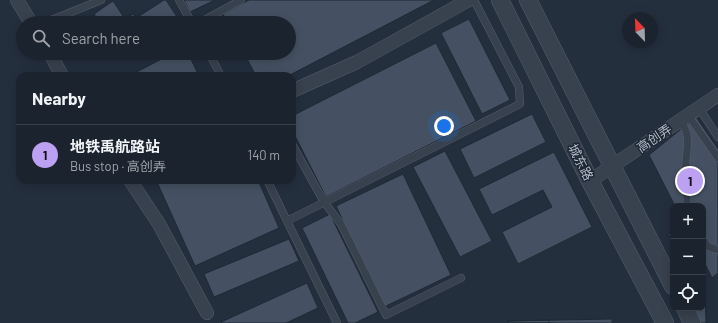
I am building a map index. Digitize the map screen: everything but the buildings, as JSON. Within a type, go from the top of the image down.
[{"type":"street","points":[[17,0],[27,16]]},
{"type":"street","points":[[296,90],[357,62],[469,0]]},
{"type":"street","name":"城东路","points":[[500,0],[590,181],[666,323]]},
{"type":"street","name":"城东路","points":[[528,0],[670,280]]},
{"type":"street","points":[[54,60],[60,72]]},
{"type":"street","name":"高创弄","points":[[590,181],[718,95]]},
{"type":"street","points":[[133,184],[159,224],[207,313]]},
{"type":"street","points":[[686,311],[692,323]]},
{"type":"lane","points":[[61,16],[101,0]]},
{"type":"lane","points":[[178,0],[188,16]]},
{"type":"lane","points":[[212,16],[241,0]]},
{"type":"lane","points":[[287,221],[520,104],[518,87],[474,0]]},
{"type":"lane","points":[[213,60],[219,72]]},
{"type":"lane","points":[[689,115],[718,137]]},
{"type":"lane","points":[[689,115],[718,158]]},
{"type":"lane","points":[[687,203],[686,162],[688,144],[685,126],[689,115]]},
{"type":"lane","points":[[296,151],[324,202],[341,224],[386,315],[461,278]]},
{"type":"lane","points":[[269,184],[337,323]]},
{"type":"lane","points":[[704,239],[707,246],[718,250]]},
{"type":"place","name":"地铁禹航路站","points":[[690,181]]}]
